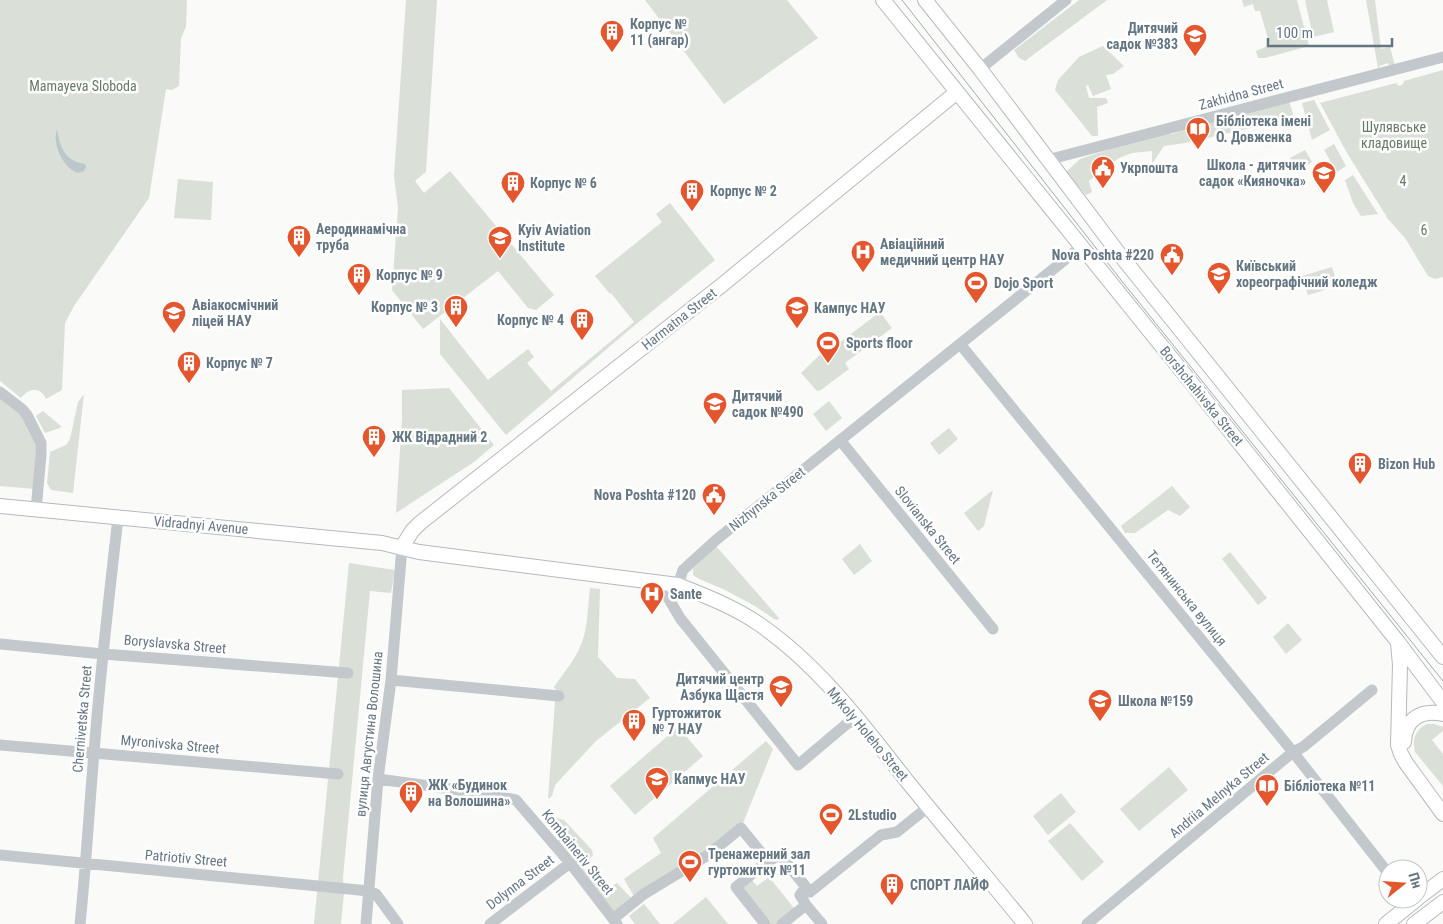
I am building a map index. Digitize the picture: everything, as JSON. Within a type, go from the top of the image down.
[{"type":"main road","name":"Borshchahivska Street","points":[[883,0],[1398,642],[1443,702]]},
{"type":"main road","name":"Borshchahivska Street","points":[[925,0],[980,69],[1117,252],[1443,657]]},
{"type":"main road","name":"Harmatna Street","points":[[402,547],[412,531],[420,523],[722,285],[957,92]]},
{"type":"main road","name":"Vidradnyi Avenue","points":[[0,506],[382,542],[402,547]]},
{"type":"main road","points":[[402,547],[419,552],[678,585]]},
{"type":"main road","name":"Mykoly Holeho Street","points":[[678,585],[716,600],[758,623],[775,635],[814,670],[861,723],[1025,924]]},
{"type":"main road","points":[[1423,632],[1443,643]]},
{"type":"main road","points":[[1398,642],[1400,665],[1398,745],[1406,763],[1443,814]]},
{"type":"main road","points":[[1443,714],[1427,713],[1416,717],[1409,723],[1404,741],[1410,759],[1443,800]]},
{"type":"main road","points":[[1428,891],[1443,879]]},
{"type":"main road","points":[[1414,924],[1443,902]]},
{"type":"main road","points":[[1386,924],[1405,909]]},
{"type":"street","points":[[980,69],[1066,0]]},
{"type":"street","name":"Zakhidna Street","points":[[1048,160],[1443,57]]},
{"type":"street","name":"Nizhynska Street","points":[[678,585],[683,570],[702,552],[1082,246]]},
{"type":"street","name":"Тетянинська вулиця","points":[[960,344],[1293,752],[1378,859]]},
{"type":"street","points":[[0,392],[27,415],[41,443],[42,455],[36,510]]},
{"type":"street","name":"Slovianska Street","points":[[840,440],[993,629]]},
{"type":"street","name":"Chernivetska Street","points":[[80,924],[103,654],[118,518]]},
{"type":"street","name":"вулиця Августина Волошина","points":[[366,924],[378,779],[391,680],[402,547]]},
{"type":"street","points":[[659,582],[680,618],[798,765],[849,722],[861,723]]},
{"type":"street","name":"Boryslavska Street","points":[[0,644],[348,673]]},
{"type":"street","points":[[391,680],[558,696]]},
{"type":"street","name":"Andriia Melnyka Street","points":[[1087,924],[1293,752],[1303,747],[1372,690]]},
{"type":"street","name":"Myronivska Street","points":[[0,745],[338,774]]},
{"type":"street","name":"Kombaineriv Street","points":[[378,779],[481,793],[516,800],[570,863],[615,922]]},
{"type":"street","points":[[822,924],[806,905],[800,895],[802,892],[810,892],[881,835],[897,832],[928,807]]},
{"type":"street","points":[[615,922],[644,894],[708,855],[741,828],[768,861]]},
{"type":"street","points":[[765,924],[736,887],[768,861],[780,854],[810,892]]},
{"type":"street","name":"Patriotiv Street","points":[[0,855],[370,891]]},
{"type":"street","name":"Dolynna Street","points":[[490,924],[570,863]]},
{"type":"street","points":[[370,891],[376,894],[398,924]]},
{"type":"street","points":[[782,924],[806,905]]},
{"type":"green space","name":"Mamayeva Sloboda","points":[[0,0],[187,0],[186,27],[181,38],[179,86],[172,90],[166,89],[149,198],[74,306],[65,323],[62,390],[46,399],[38,390],[31,390],[21,398],[0,381]]},
{"type":"green space","points":[[406,0],[437,0],[426,172],[415,181],[424,193],[450,171],[554,295],[536,310],[528,308],[498,271],[423,329],[392,290],[398,208],[394,176]]},
{"type":"green space","points":[[645,0],[787,0],[818,38],[724,104]]},
{"type":"green space","points":[[1079,0],[1107,0],[1025,61],[1019,58],[1014,50]]},
{"type":"green space","points":[[1242,0],[1297,0],[1309,46],[1265,58],[1258,58],[1256,51],[1270,45],[1260,11],[1255,11],[1253,4],[1244,7]]},
{"type":"green space","points":[[1305,0],[1327,0],[1334,32],[1313,37]]},
{"type":"green space","points":[[1366,0],[1375,0],[1381,49],[1390,47],[1395,66],[1390,67],[1388,63],[1378,68]]},
{"type":"green space","points":[[1103,46],[1124,66],[1113,74],[1106,75],[1111,89],[1093,96],[1088,85],[1086,86],[1089,98],[1106,98],[1108,103],[1097,107],[1098,136],[1092,136],[1055,90],[1058,80],[1079,57]]},
{"type":"green space","name":"Шулявське кладовище","points":[[1443,70],[1443,277],[1435,279],[1428,276],[1405,238],[1388,219],[1347,153],[1320,103],[1396,83],[1399,86],[1404,81]]},
{"type":"green space","points":[[1289,100],[1294,118],[1164,146],[1152,164],[1152,151],[1132,153],[1119,158],[1089,181],[1092,192],[1086,195],[1065,173],[1080,159],[1159,133],[1172,134],[1205,122]]},
{"type":"green space","points":[[1314,100],[1330,130],[1312,140],[1302,103]]},
{"type":"green space","points":[[1334,144],[1346,166],[1337,172],[1324,150]]},
{"type":"green space","points":[[1305,150],[1312,162],[1297,172],[1290,158]]},
{"type":"green space","points":[[1353,175],[1378,214],[1361,216],[1353,203],[1345,180]]},
{"type":"green space","points":[[178,179],[213,182],[211,220],[174,218]]},
{"type":"green space","points":[[670,203],[715,260],[629,330],[506,435],[440,354],[440,319],[488,380],[528,349],[534,357],[527,363],[551,391],[634,322],[595,276],[662,222],[656,214]]},
{"type":"green space","points":[[1332,267],[1338,286],[1308,295],[1302,276]]},
{"type":"green space","points":[[880,312],[892,328],[845,363],[849,369],[817,391],[801,373],[832,343],[835,346]]},
{"type":"green space","points":[[449,388],[494,445],[474,462],[396,513],[402,390]]},
{"type":"green space","points":[[84,394],[73,493],[51,490],[47,483],[50,452],[66,445],[70,439],[78,402]]},
{"type":"green space","points":[[0,396],[20,411],[36,436],[35,489],[0,486]]},
{"type":"green space","points":[[829,401],[842,418],[826,431],[813,414]]},
{"type":"green space","points":[[43,411],[61,426],[60,428],[45,433],[36,416]]},
{"type":"green space","points":[[949,428],[958,439],[939,455],[930,443]]},
{"type":"green space","points":[[1172,486],[1190,507],[1180,516],[1168,510],[1135,533],[1125,533],[1121,526]]},
{"type":"green space","points":[[993,490],[984,526],[978,531],[964,513]]},
{"type":"green space","points":[[860,544],[872,561],[854,575],[842,559]]},
{"type":"green space","points":[[716,546],[779,618],[778,620],[723,589],[693,575],[693,569]]},
{"type":"green space","points":[[1230,552],[1267,598],[1258,605],[1222,559]]},
{"type":"green space","points":[[349,563],[395,570],[391,593],[370,591],[343,877],[344,893],[341,924],[314,924]]},
{"type":"green space","points":[[590,588],[600,589],[598,657],[617,678],[635,679],[650,698],[596,741],[555,785],[552,796],[548,799],[557,692],[554,687],[582,643]]},
{"type":"green space","points":[[1288,623],[1302,640],[1286,654],[1273,637]]},
{"type":"green space","points":[[1427,724],[1443,727],[1443,731],[1432,740],[1443,754],[1443,786],[1415,752],[1415,735]]},
{"type":"green space","points":[[678,727],[703,756],[635,815],[610,786]]},
{"type":"green space","points":[[766,741],[773,749],[741,828],[636,900],[624,879],[661,853],[653,838]]},
{"type":"green space","points":[[1169,767],[1188,790],[1139,831],[1120,809]]},
{"type":"green space","points":[[1061,793],[1076,812],[1048,835],[1033,816]]},
{"type":"green space","points":[[553,817],[564,820],[592,850],[593,855],[587,862],[583,864],[575,859],[593,881],[610,895],[617,889],[613,885],[617,883],[634,901],[612,914],[556,842],[559,839],[570,852],[551,825]]},
{"type":"green space","points":[[1070,823],[1104,862],[1082,881],[1048,841]]},
{"type":"green space","points":[[769,877],[794,908],[777,924],[769,924],[740,888],[751,879],[757,886]]},
{"type":"green space","points":[[706,897],[728,924],[673,924]]},
{"type":"green space","points":[[644,904],[660,924],[635,924],[629,916]]},
{"type":"shaded area","points":[[57,129],[64,152],[72,160],[85,164],[84,171],[78,173],[74,171],[63,160],[57,146]]},
{"type":"tram line","points":[[902,0],[1121,280],[1443,681]]},
{"type":"place","name":"Корпус № 11 (ангар)","points":[[612,53]]},
{"type":"place","name":"Дитячий садок №383","points":[[1195,57]]},
{"type":"place","name":"Бібліотека імені О. Довженка","points":[[1198,150]]},
{"type":"place","name":"Укрпошта","points":[[1103,189]]},
{"type":"place","name":"Школа - дитячик садок «Кияночка»","points":[[1324,194]]},
{"type":"place","name":"Корпус № 6","points":[[513,204]]},
{"type":"place","name":"Корпус № 2","points":[[692,212]]},
{"type":"place","name":"Аеродинамічна труба","points":[[299,258]]},
{"type":"place","name":"Kyiv Aviation Institute","points":[[500,259]]},
{"type":"place","name":"Авіаційний медичний центр НАУ","points":[[863,273]]},
{"type":"place","name":"Nova Poshta #220","points":[[1172,276]]},
{"type":"place","name":"Київський хореографічний коледж","points":[[1219,295]]},
{"type":"place","name":"Корпус № 9","points":[[359,296]]},
{"type":"place","name":"Dojo Sport","points":[[976,304]]},
{"type":"place","name":"Корпус № 3","points":[[456,328]]},
{"type":"place","name":"Кампус НАУ","points":[[797,329]]},
{"type":"place","name":"Авіакосмічний ліцей НАУ","points":[[174,334]]},
{"type":"place","name":"Корпус № 4","points":[[582,341]]},
{"type":"place","name":"Sports floor","points":[[828,364]]},
{"type":"place","name":"Корпус № 7","points":[[189,384]]},
{"type":"place","name":"Дитячий садок №490","points":[[715,425]]},
{"type":"place","name":"ЖК Відрадний 2","points":[[374,458]]},
{"type":"place","name":"Bizon Hub","points":[[1360,485]]},
{"type":"place","name":"Nova Poshta #120","points":[[714,516]]},
{"type":"place","name":"Sante","points":[[652,615]]},
{"type":"place","name":"Дитячий центр Азбука Щастя","points":[[781,708]]},
{"type":"place","name":"Школа №159","points":[[1100,722]]},
{"type":"place","name":"Гуртожиток № 7 НАУ","points":[[634,742]]},
{"type":"place","name":"Капмус НАУ","points":[[657,800]]},
{"type":"place","name":"Бібліотека №11","points":[[1267,807]]},
{"type":"place","name":"ЖК «Будинок на Волошина»","points":[[411,814]]},
{"type":"place","name":"2Lstudio","points":[[831,836]]},
{"type":"place","name":"Тренажерний зал гуртожитку №11","points":[[690,883]]},
{"type":"place","name":"СПОРТ ЛАЙФ","points":[[892,906]]},
{"type":"park label","name":"4","points":[[1403,181]]},
{"type":"park label","name":"6","points":[[1424,230]]}]
